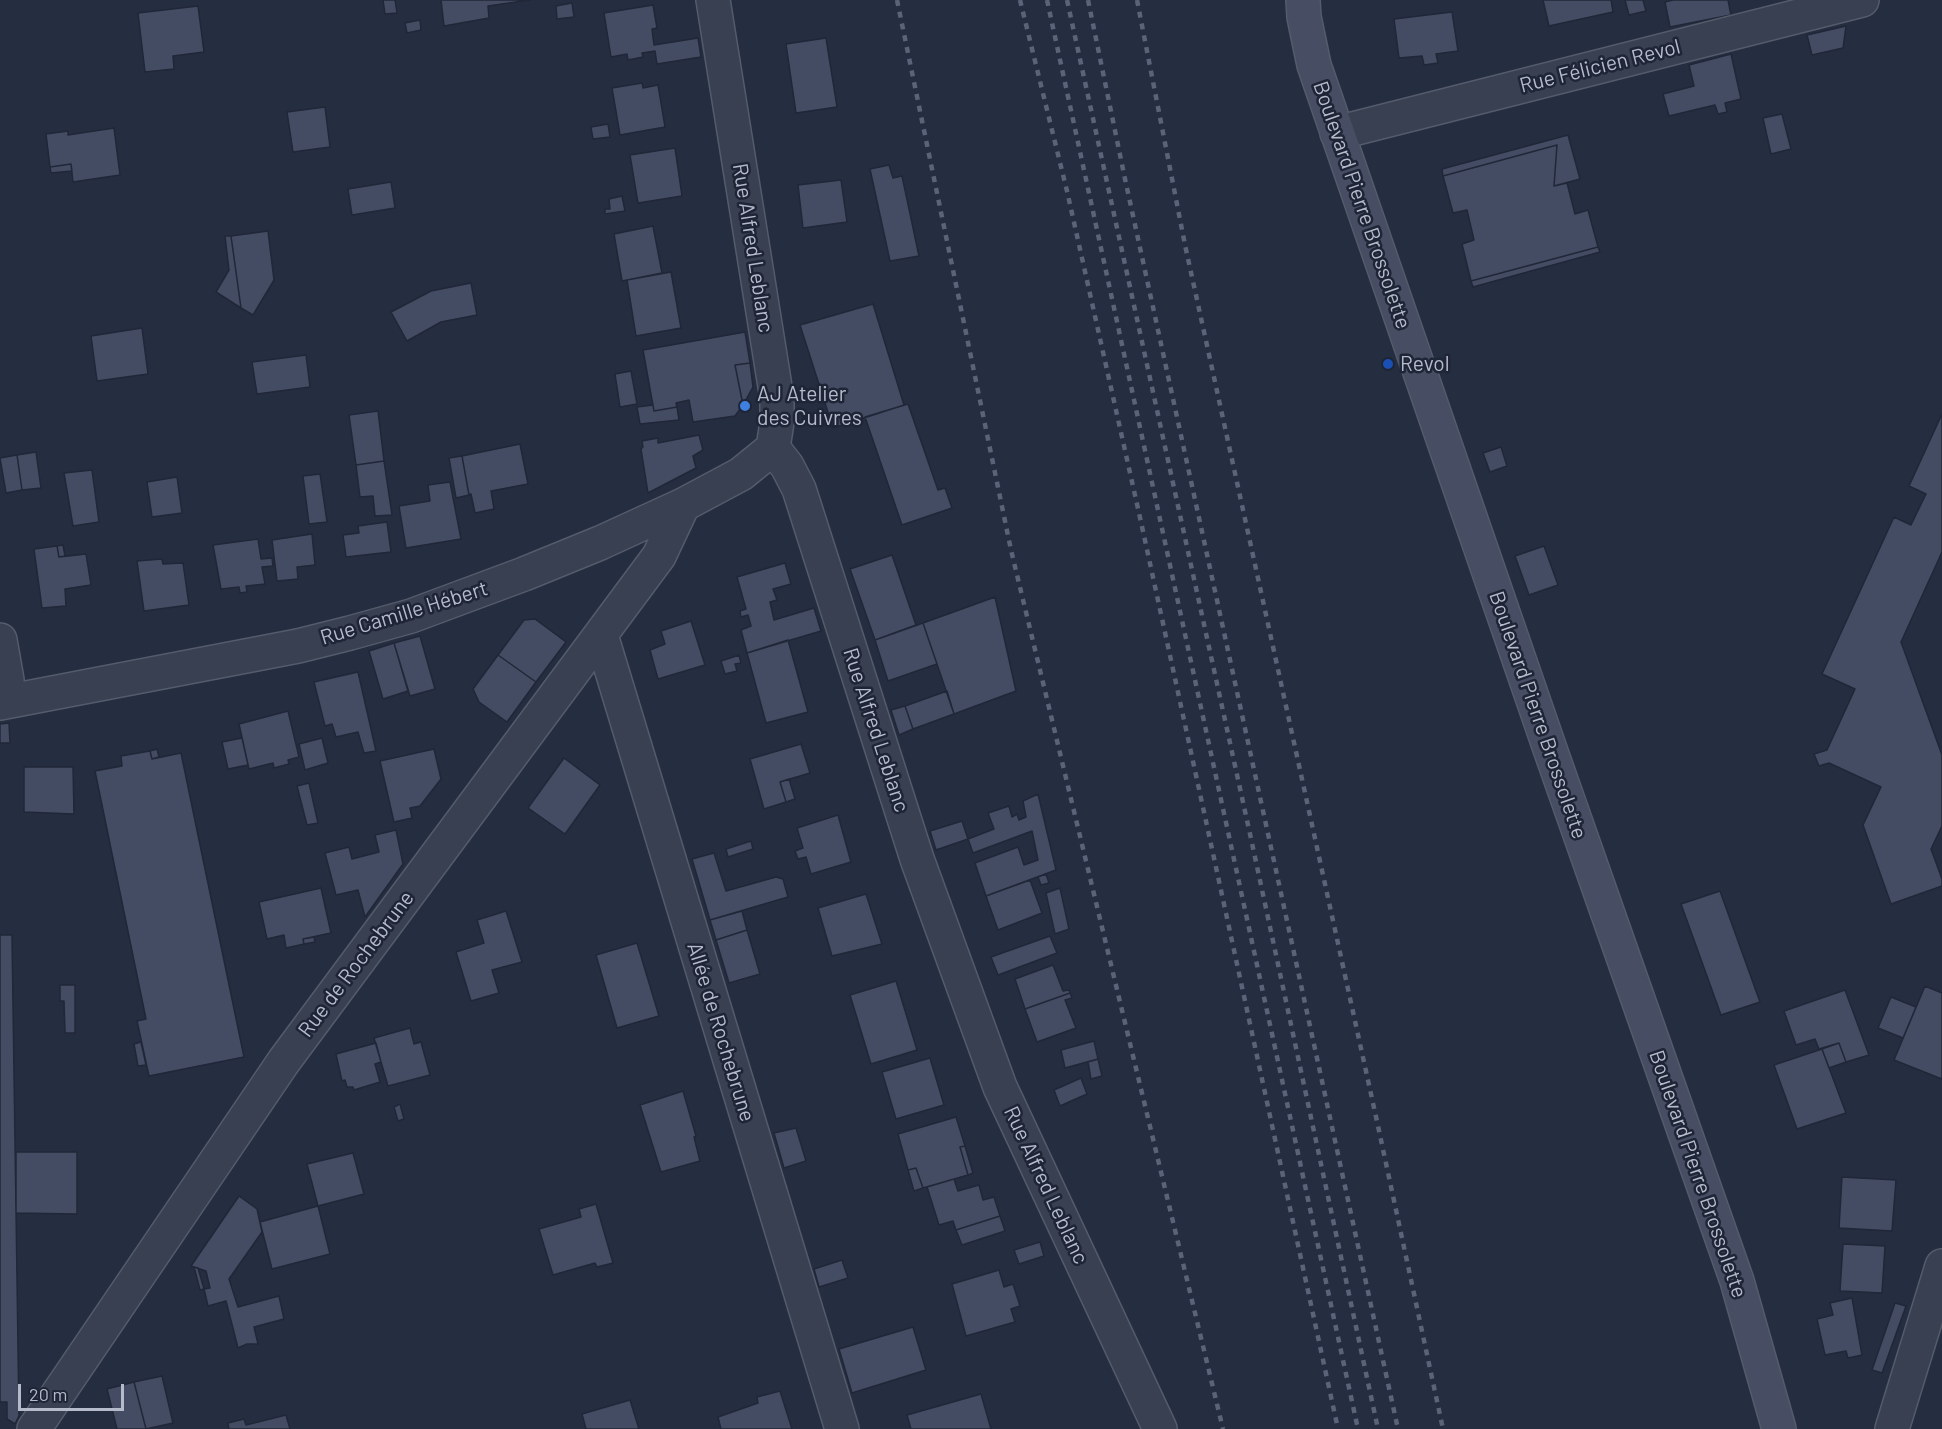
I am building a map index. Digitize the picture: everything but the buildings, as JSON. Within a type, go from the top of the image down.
[{"type":"main road","name":"Boulevard Pierre Brossolette","points":[[1303,0],[1304,17],[1314,65],[1550,750],[1737,1281],[1779,1429]]},
{"type":"street","name":"Rue Alfred Leblanc","points":[[713,0],[777,399],[777,422],[772,448],[787,466],[799,489],[917,859],[1000,1087],[1160,1429]]},
{"type":"street","name":"Rue Félicien Revol","points":[[1337,133],[1862,0]]},
{"type":"street","name":"Rue Camille Hébert","points":[[0,640],[7,680],[4,702],[298,646],[411,616],[600,543],[683,505],[741,474],[772,448]]},
{"type":"street","name":"Rue de Rochebrune","points":[[34,1429],[284,1061],[659,556],[683,505]]},
{"type":"street","name":"Allée de Rochebrune","points":[[601,635],[842,1429]]},
{"type":"street","points":[[1892,1429],[1942,1266]]},
{"type":"railway","points":[[897,0],[1011,550],[1223,1429]]},
{"type":"railway","points":[[1020,0],[1067,191],[1141,522],[1338,1429]]},
{"type":"railway","points":[[1047,0],[1358,1429]]},
{"type":"railway","points":[[1067,0],[1378,1429]]},
{"type":"railway","points":[[1088,0],[1398,1429]]},
{"type":"railway","points":[[1137,0],[1185,245],[1443,1429]]},
{"type":"place","name":"Revol","points":[[1388,364]]},
{"type":"place","name":"AJ Atelier des Cuivres","points":[[745,406]]}]
